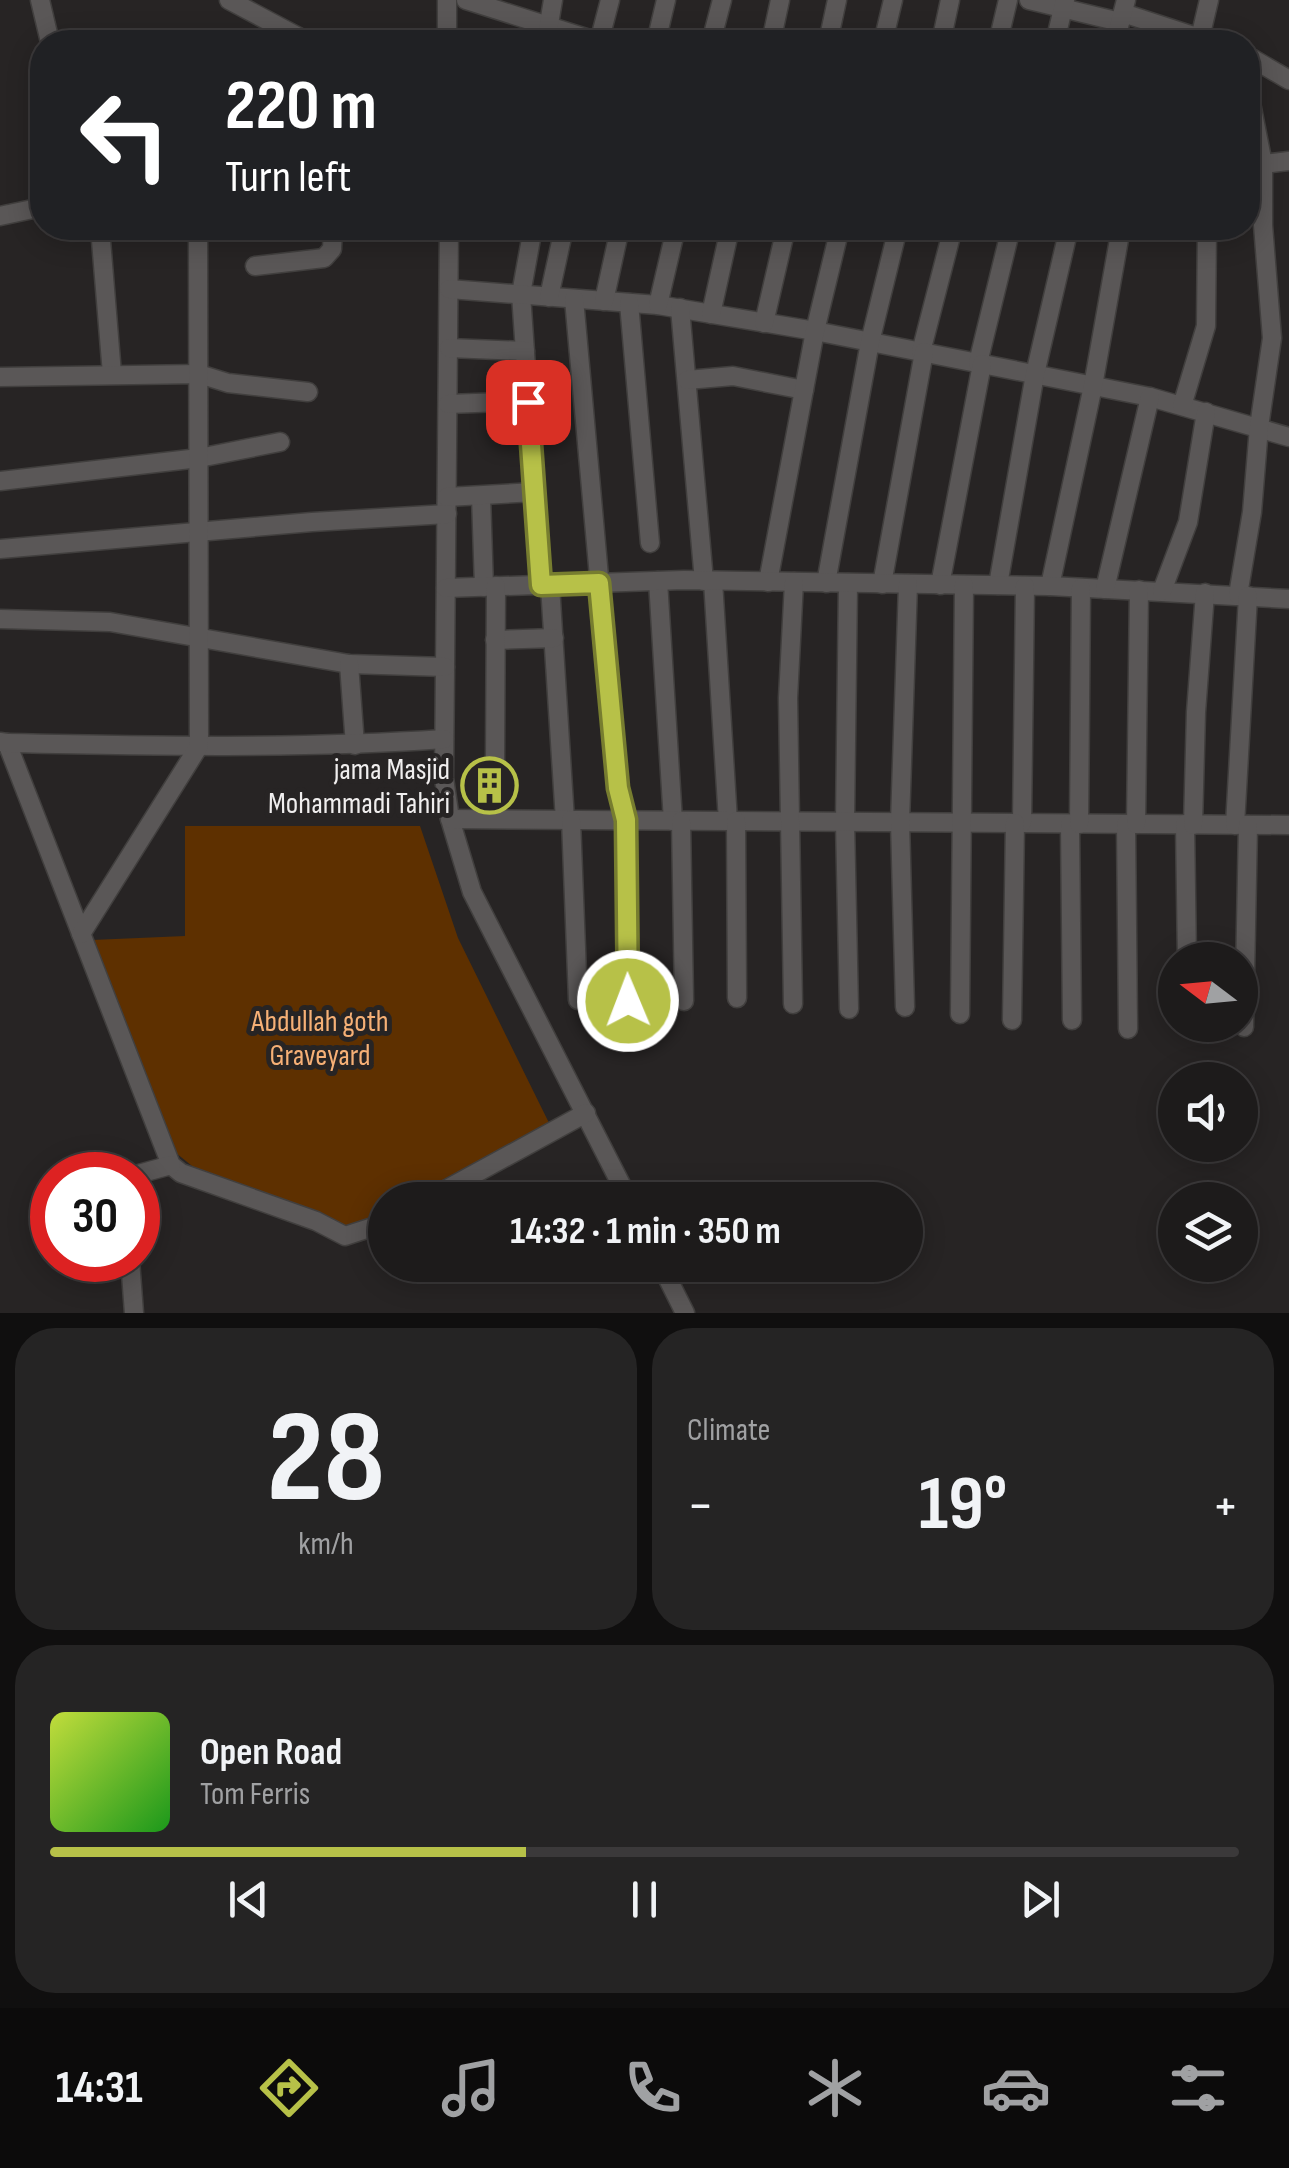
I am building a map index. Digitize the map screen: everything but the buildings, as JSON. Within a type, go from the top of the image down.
[{"type":"street","points":[[40,0],[47,30]]},
{"type":"street","points":[[228,0],[285,30]]},
{"type":"street","points":[[447,0],[448,30]]},
{"type":"street","points":[[466,0],[537,30]]},
{"type":"street","points":[[548,30],[553,0]]},
{"type":"street","points":[[602,30],[610,0]]},
{"type":"street","points":[[659,30],[666,0]]},
{"type":"street","points":[[714,30],[722,0]]},
{"type":"street","points":[[774,30],[780,0]]},
{"type":"street","points":[[831,30],[837,0]]},
{"type":"street","points":[[886,30],[893,0]]},
{"type":"street","points":[[943,30],[950,0]]},
{"type":"street","points":[[1001,30],[1008,0]]},
{"type":"street","points":[[1029,0],[1123,12],[1176,30]]},
{"type":"street","points":[[1206,30],[1208,0]]},
{"type":"street","points":[[1058,30],[1064,4]]},
{"type":"street","points":[[1260,63],[1289,80]]},
{"type":"street","points":[[1243,942],[1243,595],[1272,338],[1260,153]]},
{"type":"street","points":[[1262,164],[1289,161]]},
{"type":"street","points":[[0,216],[30,210]]},
{"type":"street","points":[[101,240],[112,374]]},
{"type":"street","points":[[81,934],[199,746],[198,240]]},
{"type":"street","points":[[255,266],[324,258],[332,249],[332,240]]},
{"type":"street","points":[[449,240],[444,778],[450,819],[472,892],[620,1182]]},
{"type":"street","points":[[531,240],[521,294],[534,492],[554,638],[578,1000]]},
{"type":"street","points":[[549,296],[561,240]]},
{"type":"street","points":[[604,301],[617,240]]},
{"type":"street","points":[[658,306],[673,240]]},
{"type":"street","points":[[711,314],[727,240]]},
{"type":"street","points":[[764,322],[783,240]]},
{"type":"street","points":[[768,582],[815,331],[837,240]]},
{"type":"street","points":[[826,583],[870,342],[895,240]]},
{"type":"street","points":[[882,584],[922,352],[950,240]]},
{"type":"street","points":[[940,584],[980,363],[1009,240]]},
{"type":"street","points":[[998,586],[1036,374],[1066,240]]},
{"type":"street","points":[[1050,586],[1094,386],[1119,240]]},
{"type":"street","points":[[1182,406],[1206,326],[1206,240]]},
{"type":"street","points":[[449,288],[680,308],[815,331],[1150,397],[1289,437]]},
{"type":"street","points":[[574,298],[618,788],[626,820],[628,1001]]},
{"type":"street","points":[[629,303],[650,542]]},
{"type":"street","points":[[680,308],[732,821],[737,998]]},
{"type":"street","points":[[449,348],[525,351]]},
{"type":"street","points":[[0,377],[199,374],[228,384],[308,392]]},
{"type":"street","points":[[687,380],[733,376],[804,390]]},
{"type":"street","points":[[1106,588],[1150,397]]},
{"type":"street","points":[[448,404],[528,402]]},
{"type":"street","points":[[1162,591],[1188,522],[1206,412]]},
{"type":"street","points":[[0,480],[199,458],[280,442]]},
{"type":"street","points":[[0,549],[200,533],[447,506],[481,496],[534,492]]},
{"type":"street","points":[[481,496],[496,640],[494,762]]},
{"type":"street","points":[[658,581],[677,821],[684,1002]]},
{"type":"street","points":[[446,588],[658,581],[794,582],[1050,586],[1289,599]]},
{"type":"street","points":[[793,1004],[788,698],[794,582]]},
{"type":"street","points":[[848,583],[845,822],[850,1009]]},
{"type":"street","points":[[905,1007],[900,822],[908,584]]},
{"type":"street","points":[[960,1014],[964,585]]},
{"type":"street","points":[[1012,1020],[1025,586]]},
{"type":"street","points":[[1072,1020],[1081,588]]},
{"type":"street","points":[[1128,1029],[1139,590]]},
{"type":"street","points":[[1187,942],[1189,824],[1205,593]]},
{"type":"street","points":[[0,619],[110,622],[349,664],[445,667]]},
{"type":"street","points":[[496,640],[554,638]]},
{"type":"street","points":[[349,664],[355,744]]},
{"type":"street","points":[[368,1228],[345,1236],[316,1221],[181,1173],[171,1164],[4,743],[199,746],[444,739]]},
{"type":"street","points":[[450,819],[1289,825]]},
{"type":"street","points":[[459,1182],[586,1113]]},
{"type":"street","points":[[160,1167],[171,1164]]},
{"type":"street","points":[[132,1282],[134,1313]]},
{"type":"street","points":[[670,1282],[685,1313]]},
{"type":"green space","name":"Abdullah goth Graveyard","points":[[185,826],[420,826],[458,938],[550,1125],[439,1182],[368,1182],[368,1219],[349,1229],[202,1174],[176,1153],[92,940],[185,936]]},
{"type":"place","name":"jama Masjid Mohammadi Tahiri","points":[[489,786]]},
{"type":"route","points":[[528,402],[541,585],[599,583],[618,788],[626,820],[628,1001]]}]
